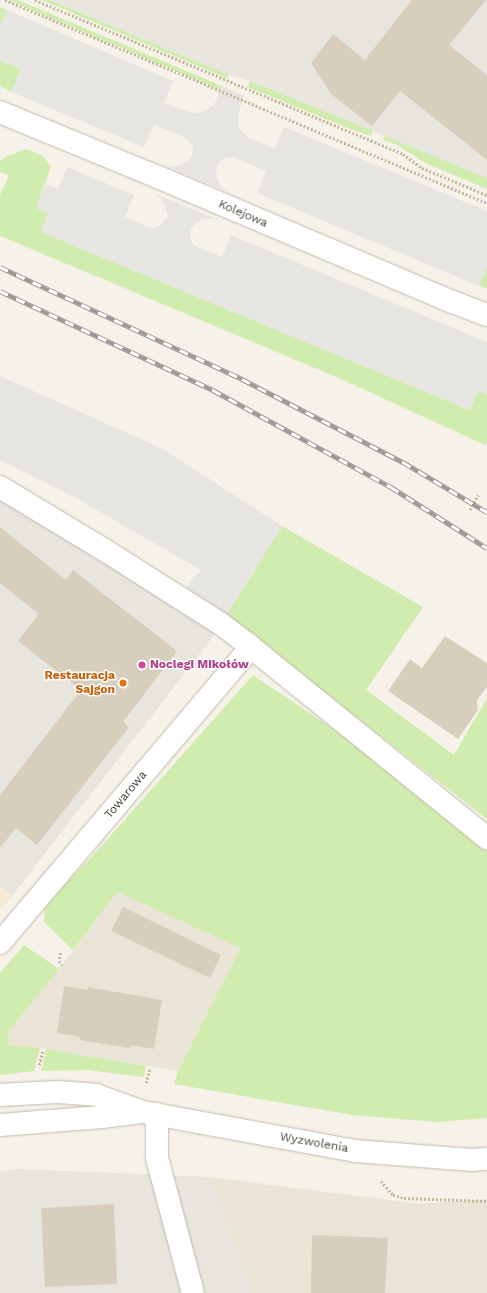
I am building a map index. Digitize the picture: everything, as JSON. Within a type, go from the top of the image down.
[{"type":"street","name":"Kolejowa","points":[[0,112],[158,177],[452,302],[487,315]]},
{"type":"street","points":[[0,487],[113,555],[221,624],[487,838]]},
{"type":"street","name":"Towarowa","points":[[6,936],[251,647]]},
{"type":"street","name":"Wyzwolenia","points":[[0,1095],[57,1092],[96,1095],[150,1113],[355,1151],[471,1160],[487,1159]]},
{"type":"street","points":[[150,1113],[157,1158],[193,1293]]},
{"type":"street","name":"Wyzwolenia","points":[[0,1125],[150,1113]]},
{"type":"path","points":[[5,0],[487,204]]},
{"type":"path","points":[[35,0],[403,154],[422,168],[487,195]]},
{"type":"path","points":[[470,510],[478,495]]},
{"type":"path","points":[[61,953],[59,961],[62,966]]},
{"type":"path","points":[[38,1069],[43,1048]]},
{"type":"path","points":[[146,1082],[150,1066]]},
{"type":"path","points":[[355,1151],[393,1195],[404,1198],[487,1201]]},
{"type":"shaded area","points":[[50,0],[487,0],[487,178],[250,81],[229,75]]},
{"type":"shaded area","points":[[7,10],[173,81],[164,103],[189,112],[201,113],[214,105],[222,86],[244,96],[239,111],[238,126],[247,137],[275,149],[284,127],[487,211],[487,267],[479,286],[257,193],[266,171],[233,157],[225,158],[218,163],[216,174],[220,185],[227,191],[166,166],[179,166],[190,159],[193,153],[193,146],[186,138],[154,125],[144,147],[11,92],[21,69],[0,60],[0,27]]},
{"type":"shaded area","points":[[67,167],[134,195],[125,217],[148,227],[153,228],[161,225],[168,216],[163,201],[155,194],[217,219],[203,218],[191,228],[190,240],[195,246],[222,257],[231,235],[487,342],[487,395],[478,391],[470,410],[41,232],[48,213],[36,208],[45,184],[58,189]]},
{"type":"shaded area","points":[[0,376],[163,449],[282,526],[221,624],[178,597],[201,570],[74,497],[0,460]]},
{"type":"shaded area","points":[[0,494],[218,630],[12,896],[0,887]]},
{"type":"shaded area","points":[[0,887],[12,896],[0,910]]},
{"type":"shaded area","points":[[117,892],[242,948],[178,1071],[38,1048],[8,1045],[9,1031],[62,965]]},
{"type":"shaded area","points":[[16,1169],[210,1177],[251,1293],[0,1293],[0,1172]]},
{"type":"shaded area","points":[[210,1177],[421,1204],[487,1199],[487,1293],[251,1293]]},
{"type":"green space","points":[[8,0],[18,0],[222,86],[221,90]]},
{"type":"green space","points":[[42,0],[50,0],[229,75],[226,78]]},
{"type":"green space","points":[[0,8],[7,10],[0,27]]},
{"type":"green space","points":[[0,60],[21,69],[11,92],[0,86]]},
{"type":"green space","points":[[250,81],[373,131],[371,136],[350,129],[248,87]]},
{"type":"green space","points":[[385,136],[487,178],[487,189],[425,163],[397,145],[383,140]]},
{"type":"green space","points":[[26,149],[43,156],[51,167],[36,208],[48,213],[41,232],[470,410],[478,391],[487,395],[487,442],[485,445],[341,379],[0,236],[0,195],[9,176],[0,172],[0,161]]},
{"type":"green space","points":[[487,267],[487,288],[479,286]]},
{"type":"green space","points":[[282,526],[423,607],[366,690],[454,755],[487,698],[487,819],[226,616]]},
{"type":"green space","points":[[253,675],[366,751],[487,849],[487,1118],[437,1122],[352,1115],[174,1084],[178,1071],[241,948],[117,892],[73,950],[44,922],[45,906],[48,902],[97,851]]},
{"type":"green space","points":[[24,945],[59,969],[9,1031],[8,1045],[40,1048],[34,1071],[0,1075],[0,973]]},
{"type":"green space","points":[[46,1049],[146,1066],[144,1077],[87,1070],[41,1071]]},
{"type":"building","points":[[412,0],[486,0],[449,45],[487,75],[487,160],[400,91],[372,126],[331,94],[311,63],[333,34],[365,60]]},
{"type":"building","points":[[0,527],[66,580],[73,570],[177,651],[123,722],[129,727],[37,845],[16,828],[0,848],[0,795],[81,690],[18,641],[39,614],[0,583]]},
{"type":"building","points":[[445,636],[487,663],[487,687],[477,700],[478,710],[458,739],[388,691],[410,659],[422,668]]},
{"type":"building","points":[[123,907],[221,955],[210,978],[111,931]]},
{"type":"building","points":[[64,986],[88,990],[88,987],[162,1000],[154,1049],[130,1045],[130,1048],[80,1040],[80,1037],[57,1033]]},
{"type":"building","points":[[114,1204],[117,1284],[45,1287],[41,1208]]},
{"type":"building","points":[[312,1235],[388,1238],[385,1293],[311,1293]]},
{"type":"railway","points":[[0,267],[242,379],[403,462],[487,512]]},
{"type":"railway","points":[[0,291],[213,390],[391,487],[487,548]]},
{"type":"place","name":"Noclegi Mikołów","points":[[142,665]]},
{"type":"place","name":"Restauracja Sajgon","points":[[123,683]]}]
